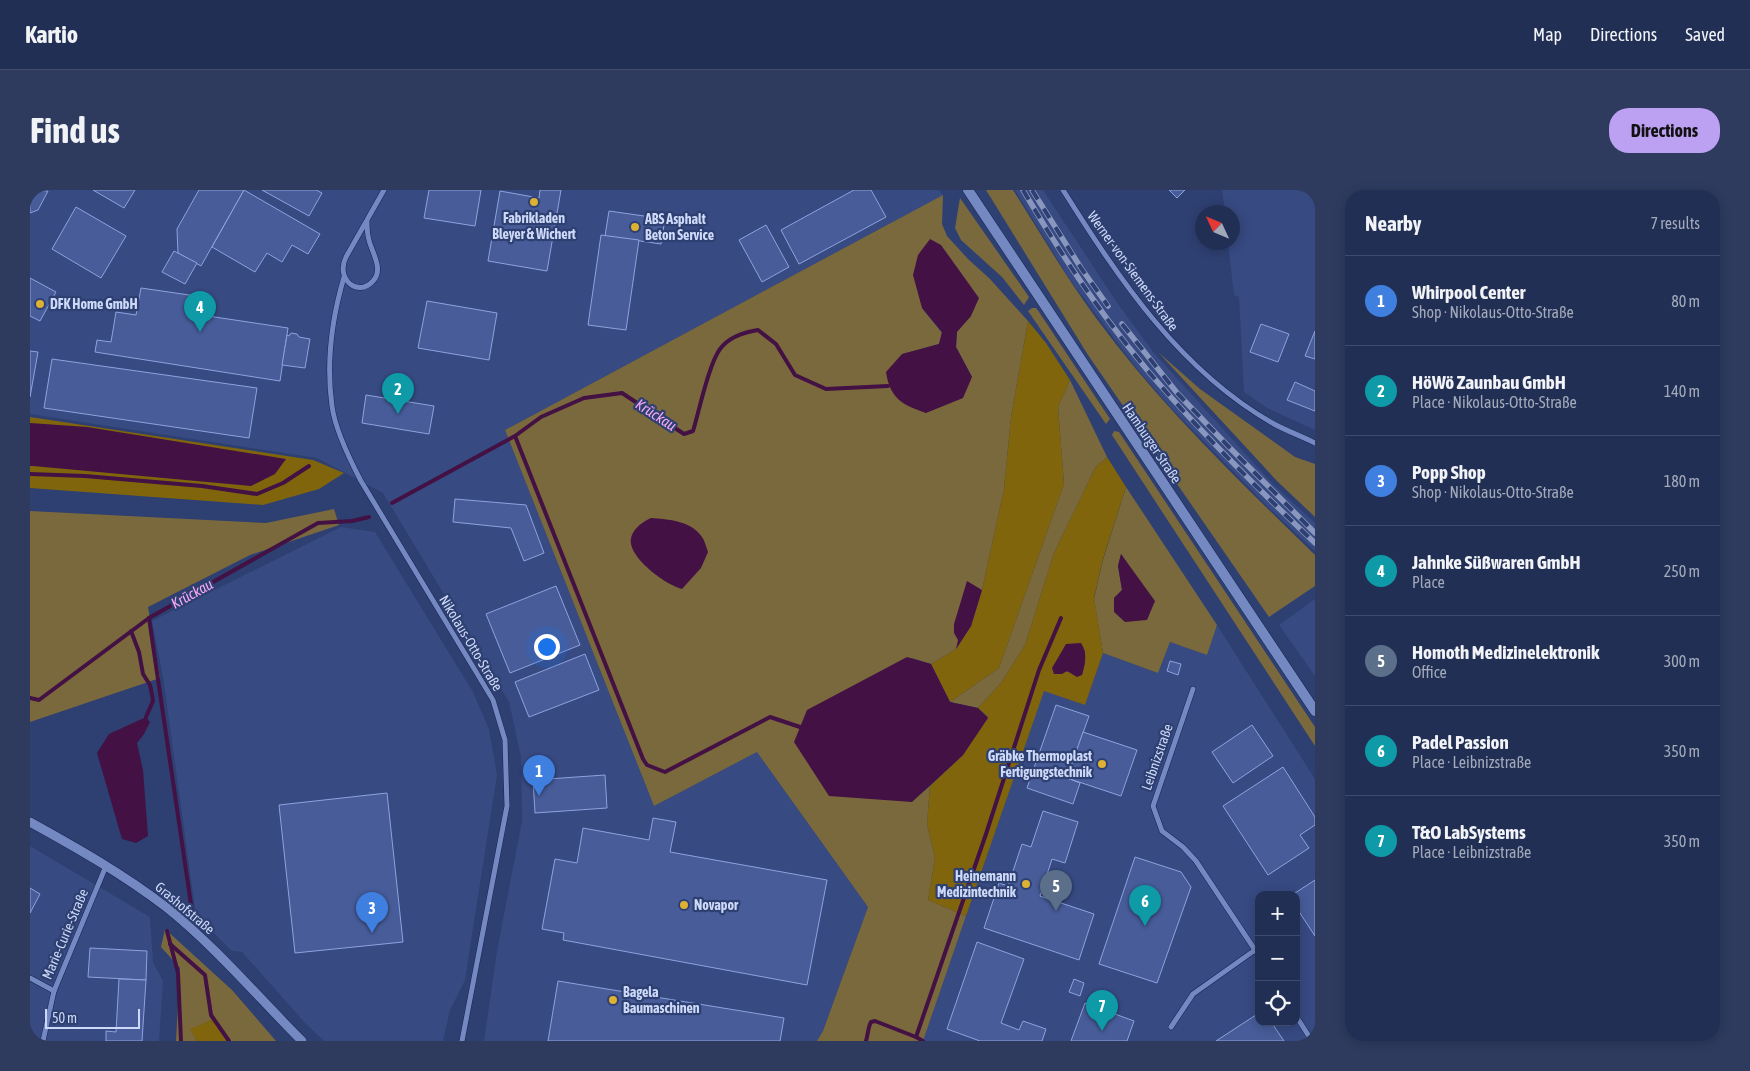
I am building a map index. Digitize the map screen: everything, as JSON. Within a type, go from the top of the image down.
[{"type":"main road","name":"Hamburger Straße","points":[[968,190],[1315,712]]},
{"type":"street","name":"Nikolaus-Otto-Straße","points":[[384,190],[342,265],[344,277],[335,311],[330,367],[332,408],[345,451],[361,481],[493,700],[505,740],[507,806],[462,1041]]},
{"type":"street","name":"Werner-von-Siemens-Straße","points":[[1063,190],[1136,298],[1165,335],[1200,371],[1226,392],[1274,424],[1315,443]]},
{"type":"street","points":[[344,277],[352,285],[358,287],[369,284],[377,276],[378,270],[368,240],[366,220]]},
{"type":"street","name":"Leibnizstraße","points":[[1192,689],[1153,806],[1162,831],[1183,847],[1196,861],[1255,950]]},
{"type":"street","name":"Grashofstraße","points":[[30,822],[106,866],[174,915],[231,966],[302,1041]]},
{"type":"street","name":"Marie-Curie-Straße","points":[[42,1041],[54,991],[106,866]]},
{"type":"street","points":[[1171,1026],[1193,994],[1255,950]]},
{"type":"street","points":[[30,978],[54,991]]},
{"type":"street","points":[[1300,1022],[1312,1041]]},
{"type":"shaded area","points":[[30,190],[939,190],[943,195],[505,430],[654,806],[757,752],[868,907],[823,1031],[817,1041],[484,1041],[497,951],[522,821],[521,757],[509,702],[383,493],[317,458],[30,414]]},
{"type":"shaded area","points":[[986,190],[1013,190],[1074,287],[1146,381],[1257,499],[1315,555],[1315,586],[1269,617],[1088,355]]},
{"type":"shaded area","points":[[1015,190],[1043,190],[1118,304],[1154,353],[1273,484],[1315,523],[1315,551],[1269,508],[1173,410],[1138,370],[1070,280]]},
{"type":"shaded area","points":[[1222,190],[1315,190],[1315,430],[1267,408],[1244,392],[1239,297],[1234,295],[1229,250],[1240,250],[1240,205],[1224,205]]},
{"type":"shaded area","points":[[943,195],[942,224],[947,236],[1028,321],[1011,417],[1004,489],[982,590],[956,649],[931,664],[911,658],[911,802],[930,786],[927,824],[935,858],[928,900],[966,916],[923,1041],[817,1041],[823,1031],[868,907],[757,752],[654,806],[505,430]],"holes":[[[922,308],[971,316],[957,331],[956,347],[972,377],[903,354],[939,344],[942,333]]]},
{"type":"shaded area","points":[[960,198],[1029,297],[1024,305],[1002,277],[961,240],[955,228]]},
{"type":"shaded area","points":[[930,239],[941,245],[979,298],[971,316],[957,332],[956,347],[972,377],[963,398],[926,413],[904,404],[894,395],[886,372],[902,354],[939,344],[942,332],[922,308],[913,275],[918,255]]},
{"type":"shaded area","points":[[1036,308],[1039,312],[1110,419],[1106,424],[1028,311]]},
{"type":"shaded area","points":[[1028,321],[1046,343],[1070,380],[1058,407],[1064,484],[999,668],[950,702],[931,664],[956,649],[971,626],[982,590],[1004,489],[1011,417]]},
{"type":"shaded area","points":[[1158,352],[1200,389],[1295,457],[1315,464],[1315,517],[1277,481]]},
{"type":"shaded area","points":[[1070,380],[1107,457],[1095,468],[1054,553],[1025,645],[1001,683],[978,708],[950,702],[999,668],[1064,484],[1058,407]]},
{"type":"shaded area","points":[[30,417],[313,460],[344,473],[319,489],[263,505],[30,488]]},
{"type":"shaded area","points":[[30,423],[87,427],[286,459],[275,474],[251,486],[30,466]]},
{"type":"shaded area","points":[[1114,431],[1119,432],[1315,727],[1315,746],[1112,435]]},
{"type":"shaded area","points":[[1107,457],[1126,487],[1103,559],[1094,598],[1103,653],[1085,705],[1044,691],[966,916],[928,900],[935,858],[927,824],[930,786],[963,755],[988,717],[978,708],[1001,683],[1025,645],[1054,553],[1095,468]],"holes":[[[1085,650],[1085,663],[1082,675],[1052,668],[1058,660]]]},
{"type":"shaded area","points":[[1126,487],[1217,625],[1207,655],[1170,642],[1158,673],[1103,653],[1094,599],[1103,560]],"holes":[[[1121,554],[1142,585],[1114,598],[1122,590],[1118,566]]]},
{"type":"shaded area","points":[[334,509],[339,525],[250,555],[148,607],[160,678],[30,722],[30,511],[266,523]]},
{"type":"shaded area","points":[[651,518],[672,520],[686,524],[698,532],[704,540],[708,552],[701,568],[682,589],[668,583],[644,565],[633,551],[631,539],[634,531]]},
{"type":"shaded area","points":[[341,527],[375,532],[473,692],[489,729],[497,775],[465,980],[450,1010],[443,1041],[324,1041],[305,1023],[242,952],[232,951],[196,915],[163,677],[152,621]]},
{"type":"shaded area","points":[[1121,554],[1155,601],[1147,620],[1125,622],[1114,612],[1114,598],[1122,590],[1118,566]]},
{"type":"shaded area","points":[[967,581],[982,590],[971,626],[956,649],[958,640],[954,633],[954,624]]},
{"type":"shaded area","points":[[1315,599],[1315,676],[1279,625]]},
{"type":"shaded area","points":[[1217,625],[1315,779],[1315,1041],[923,1041],[1044,690],[1085,705],[1103,653],[1158,673],[1170,642],[1207,655]]},
{"type":"shaded area","points":[[1081,643],[1085,655],[1082,675],[1077,677],[1067,671],[1062,674],[1054,674],[1052,668],[1066,644]]},
{"type":"shaded area","points":[[907,657],[931,664],[950,702],[978,708],[988,718],[963,755],[912,802],[829,796],[794,742],[807,710]]},
{"type":"shaded area","points":[[146,717],[150,722],[137,743],[143,770],[148,836],[136,843],[122,839],[97,753],[109,734]]},
{"type":"shaded area","points":[[30,846],[150,917],[153,962],[163,981],[159,1041],[30,1041]]},
{"type":"shaded area","points":[[165,929],[232,990],[276,1041],[227,1041],[214,1019],[191,1029],[197,1041],[176,1041],[180,968],[161,947]]},
{"type":"shaded area","points":[[214,1019],[227,1041],[197,1041],[190,1029]]},
{"type":"building","points":[[30,190],[48,191],[38,210],[30,213]]},
{"type":"building","points":[[93,190],[135,190],[124,208]]},
{"type":"building","points":[[199,190],[244,190],[201,266],[178,253],[177,229]]},
{"type":"building","points":[[244,190],[320,234],[308,254],[292,245],[282,262],[267,253],[255,272],[212,247]]},
{"type":"building","points":[[262,190],[316,190],[322,193],[309,216]]},
{"type":"building","points":[[429,190],[481,190],[475,226],[424,218]]},
{"type":"building","points":[[540,190],[561,190],[547,271],[488,261],[500,191],[539,198]]},
{"type":"building","points":[[854,190],[871,190],[886,217],[799,264],[781,230]]},
{"type":"building","points":[[1169,190],[1185,190],[1177,198]]},
{"type":"building","points":[[76,207],[126,236],[101,278],[52,249]]},
{"type":"building","name":"ABS Asphalt Beton Service","points":[[609,211],[665,219],[661,244],[605,236]]},
{"type":"building","points":[[766,225],[789,267],[762,282],[739,240]]},
{"type":"building","points":[[601,235],[639,240],[626,330],[588,325]]},
{"type":"building","points":[[174,251],[197,263],[185,284],[162,272]]},
{"type":"building","name":"DFK Home GmbH","points":[[30,278],[56,292],[40,321],[30,316]]},
{"type":"building","points":[[141,288],[210,298],[208,316],[288,328],[280,381],[95,352],[97,340],[111,342],[116,312],[136,315]]},
{"type":"building","points":[[427,301],[497,313],[489,360],[418,348]]},
{"type":"building","points":[[1261,324],[1289,334],[1278,362],[1250,352]]},
{"type":"building","points":[[1315,331],[1315,359],[1305,356]]},
{"type":"building","points":[[291,333],[310,339],[305,368],[282,365],[287,335],[289,336]]},
{"type":"building","points":[[30,351],[38,352],[30,397]]},
{"type":"building","points":[[52,359],[257,388],[249,438],[44,408]]},
{"type":"building","points":[[1295,382],[1315,391],[1315,411],[1287,400]]},
{"type":"building","points":[[366,395],[434,406],[429,434],[362,423]]},
{"type":"building","points":[[455,499],[526,505],[544,553],[524,561],[511,528],[453,522]]},
{"type":"building","points":[[556,586],[580,645],[510,673],[486,614]]},
{"type":"building","points":[[585,654],[599,690],[529,717],[515,682]]},
{"type":"building","points":[[1170,661],[1181,664],[1178,675],[1167,671]]},
{"type":"building","points":[[1056,705],[1089,716],[1067,778],[1080,783],[1073,804],[1027,788]]},
{"type":"building","points":[[1252,725],[1273,756],[1233,783],[1212,752]]},
{"type":"building","name":"Gräbke Thermoplast Fertigungstechnik","points":[[1083,732],[1137,750],[1121,796],[1067,778]]},
{"type":"building","points":[[1283,767],[1315,817],[1315,825],[1300,835],[1309,848],[1268,875],[1223,806]]},
{"type":"building","points":[[605,775],[607,808],[535,813],[533,780]]},
{"type":"building","points":[[387,793],[403,942],[295,953],[279,805]]},
{"type":"building","name":"Heinemann Medizintechnik","points":[[1043,811],[1078,822],[1065,863],[1052,859],[1040,896],[1094,914],[1079,960],[984,928],[999,883],[1008,886],[1022,844],[1031,847]]},
{"type":"building","name":"Novapor","points":[[653,818],[676,822],[670,852],[827,880],[807,985],[563,940],[564,933],[542,929],[555,859],[577,863],[583,828],[649,840]]},
{"type":"building","points":[[1135,857],[1181,872],[1191,887],[1157,983],[1099,964]]},
{"type":"building","points":[[1315,880],[1315,936],[1300,913],[1300,891],[1298,891]]},
{"type":"building","points":[[30,888],[40,894],[30,913]]},
{"type":"building","points":[[977,942],[1024,959],[1001,1023],[1019,1030],[1023,1021],[1046,1029],[1042,1041],[980,1041],[947,1029]]},
{"type":"building","points":[[90,948],[147,951],[146,980],[88,977]]},
{"type":"building","points":[[119,979],[146,980],[142,1041],[106,1041],[106,1031],[116,1032]]},
{"type":"building","points":[[1074,979],[1084,983],[1080,996],[1069,992]]},
{"type":"building","name":"Bagela Baumaschinen","points":[[558,981],[784,1018],[780,1041],[548,1041]]},
{"type":"building","points":[[1085,1003],[1134,1021],[1127,1041],[1071,1041]]},
{"type":"building","points":[[1255,1016],[1255,1026],[1274,1026],[1284,1041],[1216,1041]]},
{"type":"waterway","name":"Krückau","points":[[392,503],[515,436],[541,417],[584,398],[622,393],[684,434],[693,431],[708,376],[720,349],[733,338],[753,331],[758,330],[776,344],[795,375],[826,389],[888,386]]},
{"type":"waterway","points":[[515,436],[647,765],[665,772],[770,717],[800,727]]},
{"type":"waterway","points":[[30,474],[85,476],[202,486],[257,494],[283,483],[309,466]]},
{"type":"waterway","name":"Krückau","points":[[30,698],[39,700],[149,618],[318,523],[352,521],[369,517]]},
{"type":"waterway","points":[[149,618],[192,911]]},
{"type":"waterway","points":[[866,1041],[870,1024],[875,1021],[916,1037],[986,834],[1039,670],[1061,618]]},
{"type":"waterway","points":[[131,631],[139,652],[143,674],[150,685],[152,695],[153,701],[146,717]]},
{"type":"waterway","points":[[167,931],[178,973],[181,1041]]},
{"type":"waterway","points":[[170,944],[205,975],[211,1015],[229,1041]]},
{"type":"waterway","points":[[916,1037],[923,1041]]},
{"type":"railway","points":[[1023,190],[1082,283],[1148,371],[1229,459],[1315,543]]},
{"type":"railway","points":[[1032,190],[1081,268],[1108,306]]},
{"type":"railway","points":[[1122,324],[1178,394],[1315,533]]},
{"type":"place","name":"Fabrikladen Bleyer & Wichert","points":[[534,202]]},
{"type":"place","name":"ABS Asphalt Beton Service","points":[[635,227]]},
{"type":"place","name":"DFK Home GmbH","points":[[40,304]]},
{"type":"place","name":"Jahnke Süßwaren GmbH","points":[[200,332]]},
{"type":"place","name":"HöWö Zaunbau GmbH","points":[[398,414]]},
{"type":"place","name":"Gräbke Thermoplast Fertigungstechnik","points":[[1102,764]]},
{"type":"place","name":"Whirpool Center","points":[[539,796]]},
{"type":"place","name":"Heinemann Medizintechnik","points":[[1026,884]]},
{"type":"place","name":"Novapor","points":[[684,905]]},
{"type":"place","name":"Homoth Medizinelektronik","points":[[1056,911]]},
{"type":"place","name":"Padel Passion","points":[[1145,926]]},
{"type":"place","name":"Popp Shop","points":[[372,933]]},
{"type":"place","name":"Bagela Baumaschinen","points":[[613,1000]]},
{"type":"place","name":"T&O LabSystems","points":[[1102,1031]]}]
